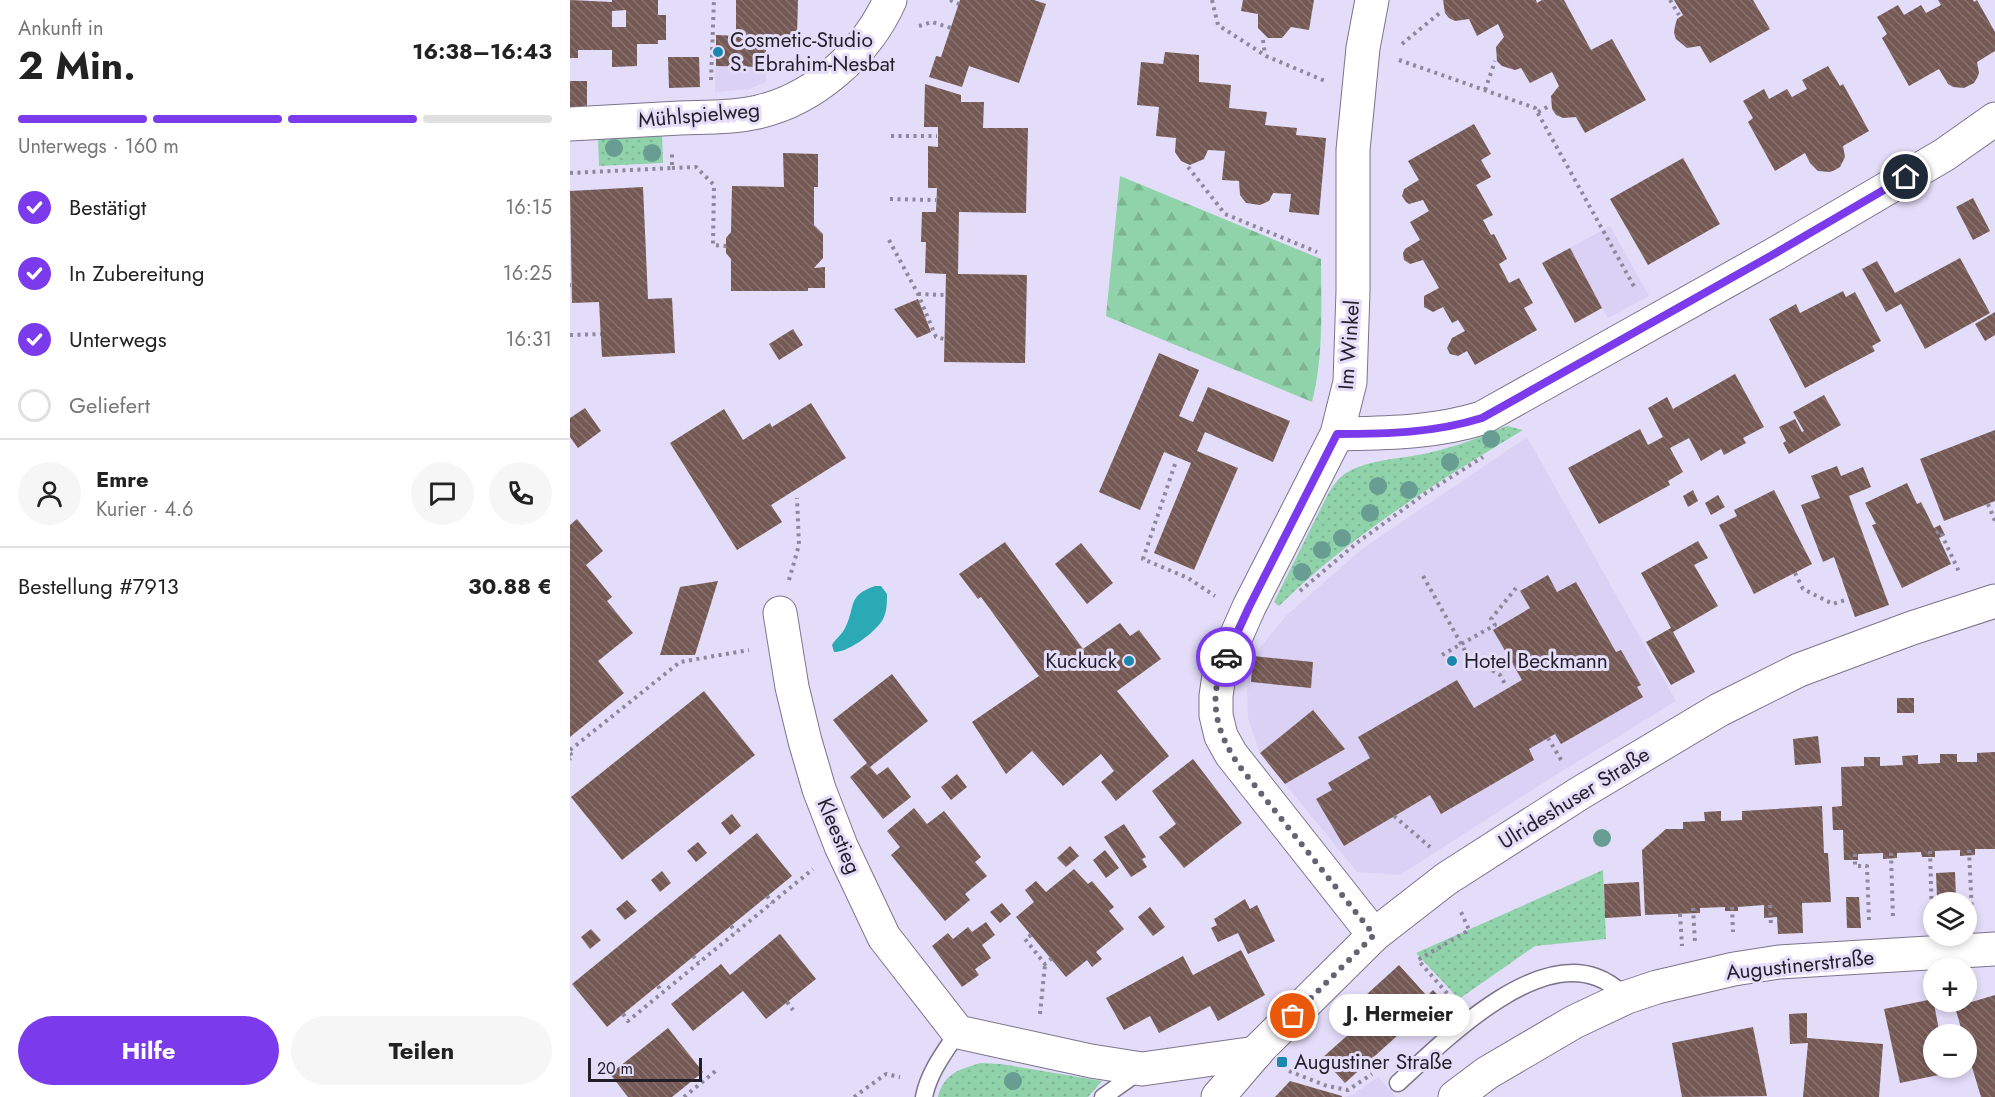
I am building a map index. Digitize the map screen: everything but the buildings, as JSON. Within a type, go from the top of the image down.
[{"type":"street","name":"Mühlspielweg","points":[[570,124],[710,117],[759,112],[777,106],[807,91],[846,62],[872,32],[890,0]]},
{"type":"street","name":"Im Winkel","points":[[1372,0],[1363,48],[1353,150],[1353,291],[1350,382],[1337,434],[1224,661],[1217,686],[1216,715],[1221,736],[1240,767],[1374,935]]},
{"type":"street","points":[[1337,434],[1424,431],[1447,428],[1482,418],[1944,155],[1995,119]]},
{"type":"street","name":"Ulrideshuser Straße","points":[[1218,1097],[1256,1053],[1374,935],[1457,872],[1616,770],[1719,710],[1799,670],[1985,604]]},
{"type":"street","name":"Kleestieg","points":[[780,613],[792,687],[805,741],[819,789],[841,846],[884,937],[958,1032]]},
{"type":"street","name":"Augustinerstraße","points":[[1455,1097],[1486,1072],[1574,1022],[1627,997],[1683,980],[1779,962],[1984,950]]},
{"type":"street","points":[[958,1032],[1142,1069],[1256,1053]]},
{"type":"lane","points":[[1398,1083],[1470,1018],[1532,983],[1566,973],[1579,973],[1595,976],[1607,982],[1627,997]]},
{"type":"lane","points":[[926,1090],[938,1061],[958,1032]]},
{"type":"lane","points":[[1103,1097],[1142,1069]]},
{"type":"path","points":[[710,117],[714,0]]},
{"type":"path","points":[[950,0],[959,4]]},
{"type":"path","points":[[1212,0],[1218,25],[1266,56],[1329,82]]},
{"type":"path","points":[[1670,0],[1679,15]]},
{"type":"path","points":[[1399,46],[1442,11]]},
{"type":"path","points":[[1263,40],[1266,56]]},
{"type":"path","points":[[1485,90],[1496,62]]},
{"type":"path","points":[[1406,63],[1535,108],[1654,322]]},
{"type":"path","points":[[1538,112],[1549,106]]},
{"type":"path","points":[[670,119],[672,168]]},
{"type":"path","points":[[891,136],[938,136]]},
{"type":"path","points":[[570,173],[696,167],[714,185],[713,245],[726,246]]},
{"type":"path","points":[[1188,167],[1225,214],[1323,254]]},
{"type":"path","points":[[890,199],[936,200]]},
{"type":"path","points":[[889,240],[918,294],[936,337],[945,339]]},
{"type":"path","points":[[918,294],[945,295]]},
{"type":"path","points":[[570,335],[601,334]]},
{"type":"path","points":[[1299,592],[1358,542],[1406,507],[1492,452]]},
{"type":"path","points":[[1175,464],[1143,559],[1188,578],[1225,603],[1249,607]]},
{"type":"path","points":[[780,613],[799,545],[797,498]]},
{"type":"path","points":[[1988,504],[1995,522]]},
{"type":"path","points":[[1936,533],[1940,531],[1985,604]]},
{"type":"path","points":[[1795,573],[1803,589],[1833,604],[1848,599]]},
{"type":"path","points":[[1423,576],[1468,656],[1500,675],[1505,684]]},
{"type":"path","points":[[1442,655],[1495,626],[1491,619],[1516,588]]},
{"type":"path","points":[[570,759],[573,757],[570,752],[680,662],[785,644]]},
{"type":"path","points":[[1548,738],[1557,754]]},
{"type":"path","points":[[1394,816],[1457,872]]},
{"type":"path","points":[[623,1014],[628,1021],[841,846]]},
{"type":"path","points":[[1969,850],[1984,950]]},
{"type":"path","points":[[1928,953],[1933,924],[1930,851]]},
{"type":"path","points":[[1883,956],[1891,853]]},
{"type":"path","points":[[1855,854],[1855,866],[1867,866],[1883,956]]},
{"type":"path","points":[[767,897],[772,903]]},
{"type":"path","points":[[731,926],[736,932]]},
{"type":"path","points":[[1031,935],[1025,939],[1045,964]]},
{"type":"path","points":[[1434,951],[1418,960],[1455,1002]]},
{"type":"path","points":[[693,956],[699,962]]},
{"type":"path","points":[[1036,1049],[1045,964],[1051,959]]},
{"type":"path","points":[[658,986],[662,992]]},
{"type":"path","points":[[787,1002],[793,1010]]},
{"type":"path","points":[[1295,1075],[1327,1086],[1348,1090],[1381,1068],[1398,1083]]},
{"type":"path","points":[[681,1096],[718,1069]]},
{"type":"path","points":[[855,1097],[886,1074],[926,1090]]},
{"type":"shaded area","points":[[716,35],[766,36],[766,82],[749,89],[715,92]]},
{"type":"shaded area","points":[[1610,226],[1649,296],[1608,318],[1602,308],[1575,323],[1542,263]]},
{"type":"shaded area","name":"Hotel Beckmann","points":[[1527,437],[1676,701],[1400,875],[1357,872],[1260,753],[1248,718],[1247,690],[1249,667],[1253,656],[1287,615],[1362,549]]},
{"type":"shaded area","points":[[875,586],[881,586],[887,594],[886,612],[881,622],[855,645],[834,652],[832,645],[845,629],[856,598]]},
{"type":"shaded area","points":[[1378,1077],[1396,1097],[1344,1097],[1354,1094]]},
{"type":"green space","points":[[662,135],[663,163],[599,166],[598,137]]},
{"type":"green space","points":[[1120,176],[1321,259],[1320,349],[1312,402],[1106,316]]},
{"type":"green space","points":[[1507,426],[1523,430],[1459,469],[1365,533],[1335,556],[1279,606],[1274,602],[1328,494],[1343,475],[1355,468],[1375,462],[1448,448]]},
{"type":"green space","points":[[1603,870],[1606,939],[1535,946],[1459,999],[1416,953]]},
{"type":"green space","points":[[981,1063],[1001,1064],[1102,1081],[1088,1097],[938,1097],[944,1082],[954,1073]]},
{"type":"way so far","points":[[1226,657],[1219,675],[1215,706],[1224,743],[1240,767],[1374,935],[1293,1016]]},
{"type":"place","name":"Cosmetic-Studio S. Ebrahim-Nesbat","points":[[718,52]]},
{"type":"place","name":"Kuckuck","points":[[1129,661]]},
{"type":"place","name":"Hotel Beckmann","points":[[1452,661]]},
{"type":"place","name":"J. Hermeier","points":[[1293,1016]]},
{"type":"place","name":"Augustiner Straße","points":[[1282,1062]]},
{"type":"route","points":[[1226,657],[1337,434],[1424,431],[1447,428],[1482,418],[1906,177]]}]
